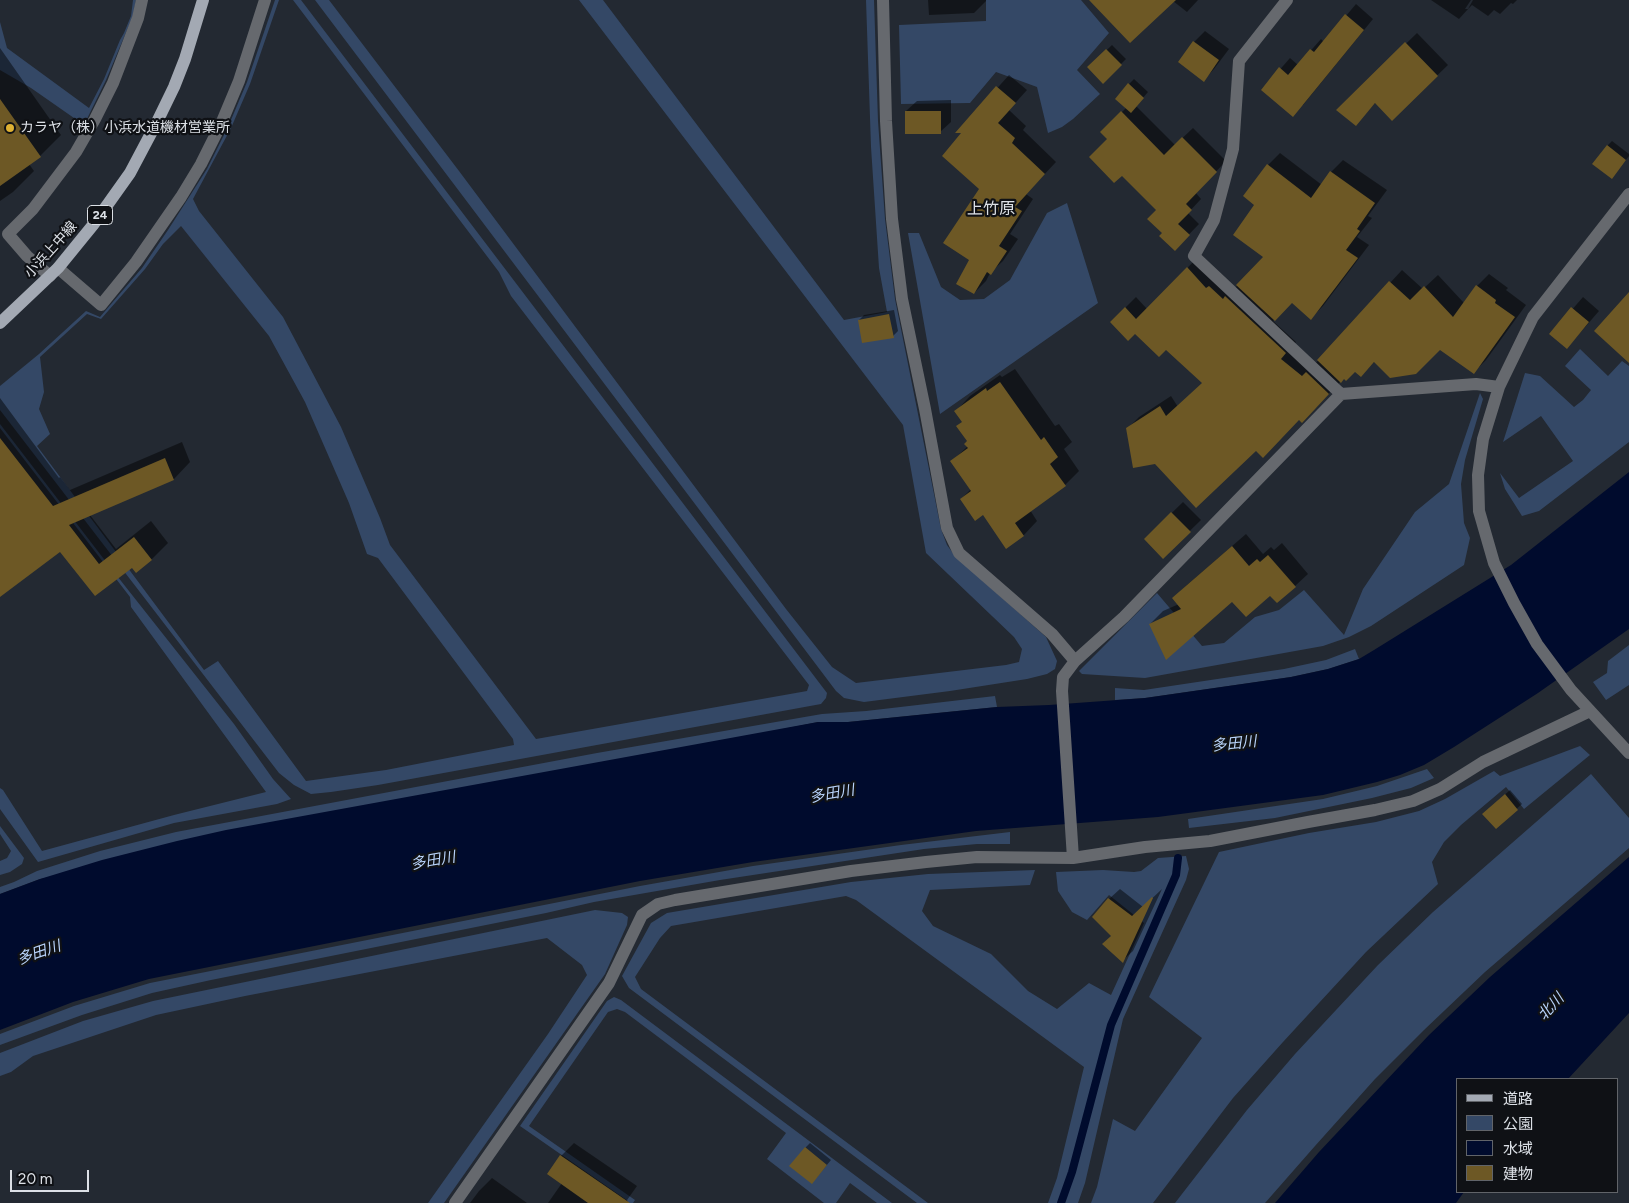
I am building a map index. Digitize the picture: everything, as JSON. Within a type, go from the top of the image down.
[{"type":"main road","name":"小浜上中線","points":[[0,323],[54,272],[93,225],[130,173],[158,122],[174,87],[204,0]]},
{"type":"street","points":[[142,0],[138,18],[113,83],[81,144],[55,182],[33,209],[8,234],[27,256],[54,272],[101,305],[136,262],[181,197],[201,164],[221,124],[239,81],[264,0]]},
{"type":"street","points":[[883,0],[886,120],[892,219],[902,298],[947,528],[959,554],[1052,634],[1075,661]]},
{"type":"street","points":[[1287,0],[1239,61],[1234,149],[1214,220],[1194,256],[1341,394]]},
{"type":"street","points":[[1629,194],[1533,317],[1499,387],[1483,439],[1478,475],[1479,511],[1494,563],[1514,603],[1537,644],[1571,690],[1629,753]]},
{"type":"street","points":[[1073,858],[1062,691],[1063,677],[1075,661],[1124,617],[1341,394],[1476,384],[1499,387]]},
{"type":"street","points":[[455,1203],[610,983],[642,915],[658,904],[795,880],[926,862],[977,857],[1073,858],[1145,847],[1210,841],[1375,810],[1413,801],[1440,789],[1483,762],[1590,711]]},
{"type":"green space","points":[[133,0],[136,0],[133,16],[106,80],[84,125],[31,88],[0,70],[0,22],[7,48],[89,108],[104,79],[131,16]]},
{"type":"green space","points":[[275,0],[279,0],[250,84],[231,128],[193,199],[199,211],[283,317],[341,427],[390,545],[536,739],[807,691],[809,685],[511,296],[499,272],[293,0],[301,0],[827,693],[826,698],[821,704],[331,792],[311,794],[294,785],[279,773],[0,410],[0,386],[39,354],[86,311],[100,317],[142,268],[207,169],[228,127],[247,82]],"holes":[[[181,226],[269,336],[305,402],[349,503],[367,554],[378,558],[513,739],[514,745],[386,770],[306,781],[218,661],[204,670],[37,446],[50,434],[39,409],[44,392],[40,357],[87,314],[101,319],[145,269],[163,244]]]},
{"type":"green space","points":[[315,0],[329,0],[786,609],[832,667],[856,683],[1006,665],[1019,662],[1022,649],[1014,637],[926,553],[903,425],[579,0],[603,0],[844,320],[887,312],[879,268],[871,147],[866,0],[874,0],[878,121],[885,219],[895,299],[941,529],[947,545],[955,556],[1046,637],[1057,661],[1055,669],[1047,674],[1027,679],[864,702],[844,698],[836,691]]},
{"type":"green space","points":[[986,0],[1081,0],[1109,33],[1077,70],[1100,94],[1062,127],[1048,133],[1037,87],[996,72],[970,103],[901,104],[899,25],[986,21]]},
{"type":"green space","points":[[1067,203],[1098,303],[940,414],[908,233],[919,233],[941,287],[960,300],[984,299],[1010,280],[1047,213]]},
{"type":"green space","points":[[1580,349],[1608,376],[1622,361],[1629,366],[1629,442],[1539,511],[1522,516],[1505,489],[1500,473],[1519,498],[1573,461],[1541,416],[1503,442],[1525,373],[1540,376],[1574,407],[1591,390],[1565,366]]},
{"type":"green space","points":[[1480,393],[1483,399],[1465,460],[1461,484],[1464,523],[1470,538],[1464,565],[1371,626],[1349,637],[1323,646],[1145,678],[1082,674],[1079,671],[1157,593],[1202,646],[1224,643],[1255,617],[1279,610],[1304,590],[1344,635],[1363,589],[1415,512],[1449,484]]},
{"type":"green space","points":[[0,424],[234,724],[273,779],[291,799],[277,804],[174,823],[38,862],[0,809],[0,788],[42,851],[266,792],[131,607],[130,597],[0,428]]},
{"type":"green space","points":[[1629,645],[1629,685],[1606,700],[1593,682],[1607,673],[1608,661]]},
{"type":"green space","points":[[1355,649],[1359,659],[1328,669],[1291,677],[1145,698],[1115,700],[1115,688],[1144,690],[1284,669],[1326,660]]},
{"type":"green space","points":[[995,696],[997,707],[848,722],[818,722],[40,879],[0,894],[0,887],[37,871],[100,851],[176,832],[597,753],[822,714],[866,711]]},
{"type":"green space","points":[[1580,746],[1590,755],[1524,809],[1506,787],[1444,842],[1432,862],[1438,884],[1366,952],[1283,1042],[1233,1098],[1153,1203],[1091,1203],[1097,1187],[1113,1119],[1135,1131],[1202,1038],[1149,997],[1219,852],[1309,833],[1376,822],[1419,811],[1445,799],[1494,771],[1500,776]]},
{"type":"green space","points":[[1427,769],[1434,778],[1411,788],[1372,798],[1275,818],[1189,828],[1188,819],[1323,799],[1377,786]]},
{"type":"green space","points":[[1591,774],[1629,818],[1629,848],[1485,972],[1424,1030],[1375,1079],[1265,1203],[1175,1203],[1247,1110],[1295,1054],[1378,965],[1433,912]]},
{"type":"green space","points":[[0,826],[24,858],[22,864],[10,872],[0,875],[0,861],[7,858],[11,851],[0,834]]},
{"type":"green space","points":[[1010,832],[1010,844],[977,844],[924,849],[720,880],[594,902],[211,980],[152,993],[82,1015],[0,1045],[0,1034],[74,1006],[150,983],[640,886],[753,866]]},
{"type":"green space","points":[[1186,856],[1189,869],[1186,880],[1123,1019],[1085,1183],[1078,1203],[1048,1203],[1057,1178],[1084,1067],[856,900],[846,896],[671,926],[660,938],[635,977],[641,989],[928,1203],[917,1203],[629,988],[622,976],[651,923],[667,913],[851,882],[928,874],[1035,870],[1030,885],[930,890],[922,911],[933,926],[991,954],[1028,991],[1057,1009],[1089,983],[1111,995],[1144,923],[1109,895],[1087,920],[1072,912],[1058,891],[1056,872],[1103,870],[1134,872],[1141,871],[1158,858]]},
{"type":"green space","points":[[595,910],[622,913],[628,917],[627,925],[605,974],[444,1203],[428,1203],[548,1034],[587,975],[582,965],[547,938],[156,1015],[33,1056],[11,1072],[0,1076],[0,1053],[83,1021],[153,1001]]},
{"type":"green space","points":[[614,997],[621,1000],[892,1203],[877,1203],[850,1183],[836,1203],[824,1203],[767,1159],[786,1133],[625,1012],[617,1009],[608,1012],[529,1126],[635,1200],[633,1203],[627,1203],[628,1201],[520,1126],[607,1001]]},
{"type":"water","name":"多田川","points":[[1629,472],[1629,629],[1538,693],[1454,747],[1424,765],[1400,775],[1323,795],[1158,817],[976,831],[753,862],[640,881],[149,979],[73,1002],[0,1030],[0,894],[40,879],[102,860],[226,830],[818,722],[848,722],[997,707],[1145,698],[1291,677],[1328,669],[1359,659],[1511,565]]},
{"type":"water","name":"北川","points":[[1629,857],[1629,1013],[1569,1078],[1456,1078],[1456,1193],[1463,1193],[1456,1203],[1275,1203],[1319,1152],[1429,1035],[1490,977]]},
{"type":"building","points":[[1089,0],[1176,0],[1130,43]]},
{"type":"building","points":[[1345,14],[1364,30],[1293,117],[1261,90],[1279,67],[1288,75],[1310,49],[1314,52]]},
{"type":"building","points":[[1193,41],[1219,60],[1204,82],[1178,62]]},
{"type":"building","points":[[1405,42],[1438,76],[1392,121],[1375,103],[1356,126],[1336,110]]},
{"type":"building","points":[[1106,49],[1122,65],[1103,84],[1087,67]]},
{"type":"building","points":[[1128,83],[1144,98],[1131,113],[1115,99]]},
{"type":"building","points":[[996,86],[1016,103],[998,123],[1015,138],[1012,143],[1045,174],[1015,207],[1022,211],[999,246],[1007,251],[991,275],[987,272],[974,294],[956,284],[969,260],[943,243],[979,189],[942,156],[961,133],[955,133]]},
{"type":"building","name":"カラヤ（株）小浜水道機材営業所","points":[[0,99],[41,157],[0,186]]},
{"type":"building","points":[[905,111],[941,111],[941,134],[905,134]]},
{"type":"building","points":[[1121,111],[1164,155],[1182,137],[1217,172],[1186,204],[1192,210],[1178,224],[1190,235],[1175,251],[1159,236],[1162,233],[1147,219],[1156,210],[1122,176],[1114,183],[1089,157],[1107,139],[1100,132]]},
{"type":"building","points":[[1607,145],[1626,160],[1612,179],[1592,164]]},
{"type":"building","points":[[1267,164],[1311,198],[1330,171],[1375,203],[1357,229],[1360,231],[1346,250],[1358,258],[1311,320],[1292,303],[1275,321],[1236,285],[1263,257],[1233,235],[1254,205],[1243,196]]},
{"type":"building","points":[[1187,267],[1206,288],[1209,286],[1223,299],[1225,296],[1286,353],[1281,359],[1302,376],[1306,372],[1329,394],[1302,423],[1299,420],[1263,458],[1256,451],[1196,508],[1155,464],[1133,468],[1126,428],[1160,406],[1166,416],[1202,383],[1166,350],[1159,357],[1135,334],[1128,341],[1110,322],[1125,307],[1136,319]]},
{"type":"building","points":[[1389,281],[1410,300],[1424,286],[1453,317],[1476,285],[1496,300],[1495,303],[1515,317],[1474,374],[1440,350],[1416,374],[1390,378],[1374,362],[1361,377],[1355,372],[1346,381],[1344,379],[1341,383],[1317,360]]},
{"type":"building","points":[[1629,292],[1629,363],[1594,331]]},
{"type":"building","points":[[1571,307],[1589,322],[1567,349],[1549,334]]},
{"type":"building","points":[[889,314],[894,338],[862,343],[858,320]]},
{"type":"building","points":[[1000,382],[1041,440],[1044,437],[1058,457],[1050,464],[1066,486],[1015,523],[1024,536],[1006,549],[983,515],[975,521],[960,499],[971,491],[950,461],[968,448],[964,444],[967,441],[956,426],[962,422],[954,411],[986,388],[987,391]]},
{"type":"building","points":[[0,438],[53,506],[165,458],[174,480],[69,525],[99,564],[134,537],[152,560],[136,573],[132,568],[95,596],[60,552],[0,597]]},
{"type":"building","points":[[1171,512],[1191,532],[1163,559],[1144,539]]},
{"type":"building","points":[[1232,546],[1249,566],[1257,559],[1260,562],[1268,555],[1296,587],[1277,603],[1270,596],[1246,617],[1232,602],[1166,660],[1149,624],[1181,609],[1172,598]]},
{"type":"building","points":[[1505,794],[1518,810],[1496,829],[1482,814]]},
{"type":"building","points":[[1152,897],[1123,963],[1102,944],[1111,936],[1092,917],[1108,898],[1132,916]]},
{"type":"building","points":[[805,1147],[827,1165],[812,1184],[789,1166]]},
{"type":"building","points":[[560,1155],[630,1203],[588,1203],[547,1174]]},
{"type":"waterway","points":[[1061,1203],[1072,1172],[1111,1025],[1176,875],[1178,858]]},
{"type":"place","name":"カラヤ（株）小浜水道機材営業所","points":[[10,128]]},
{"type":"district","name":"上竹原","points":[[991,209]]}]
